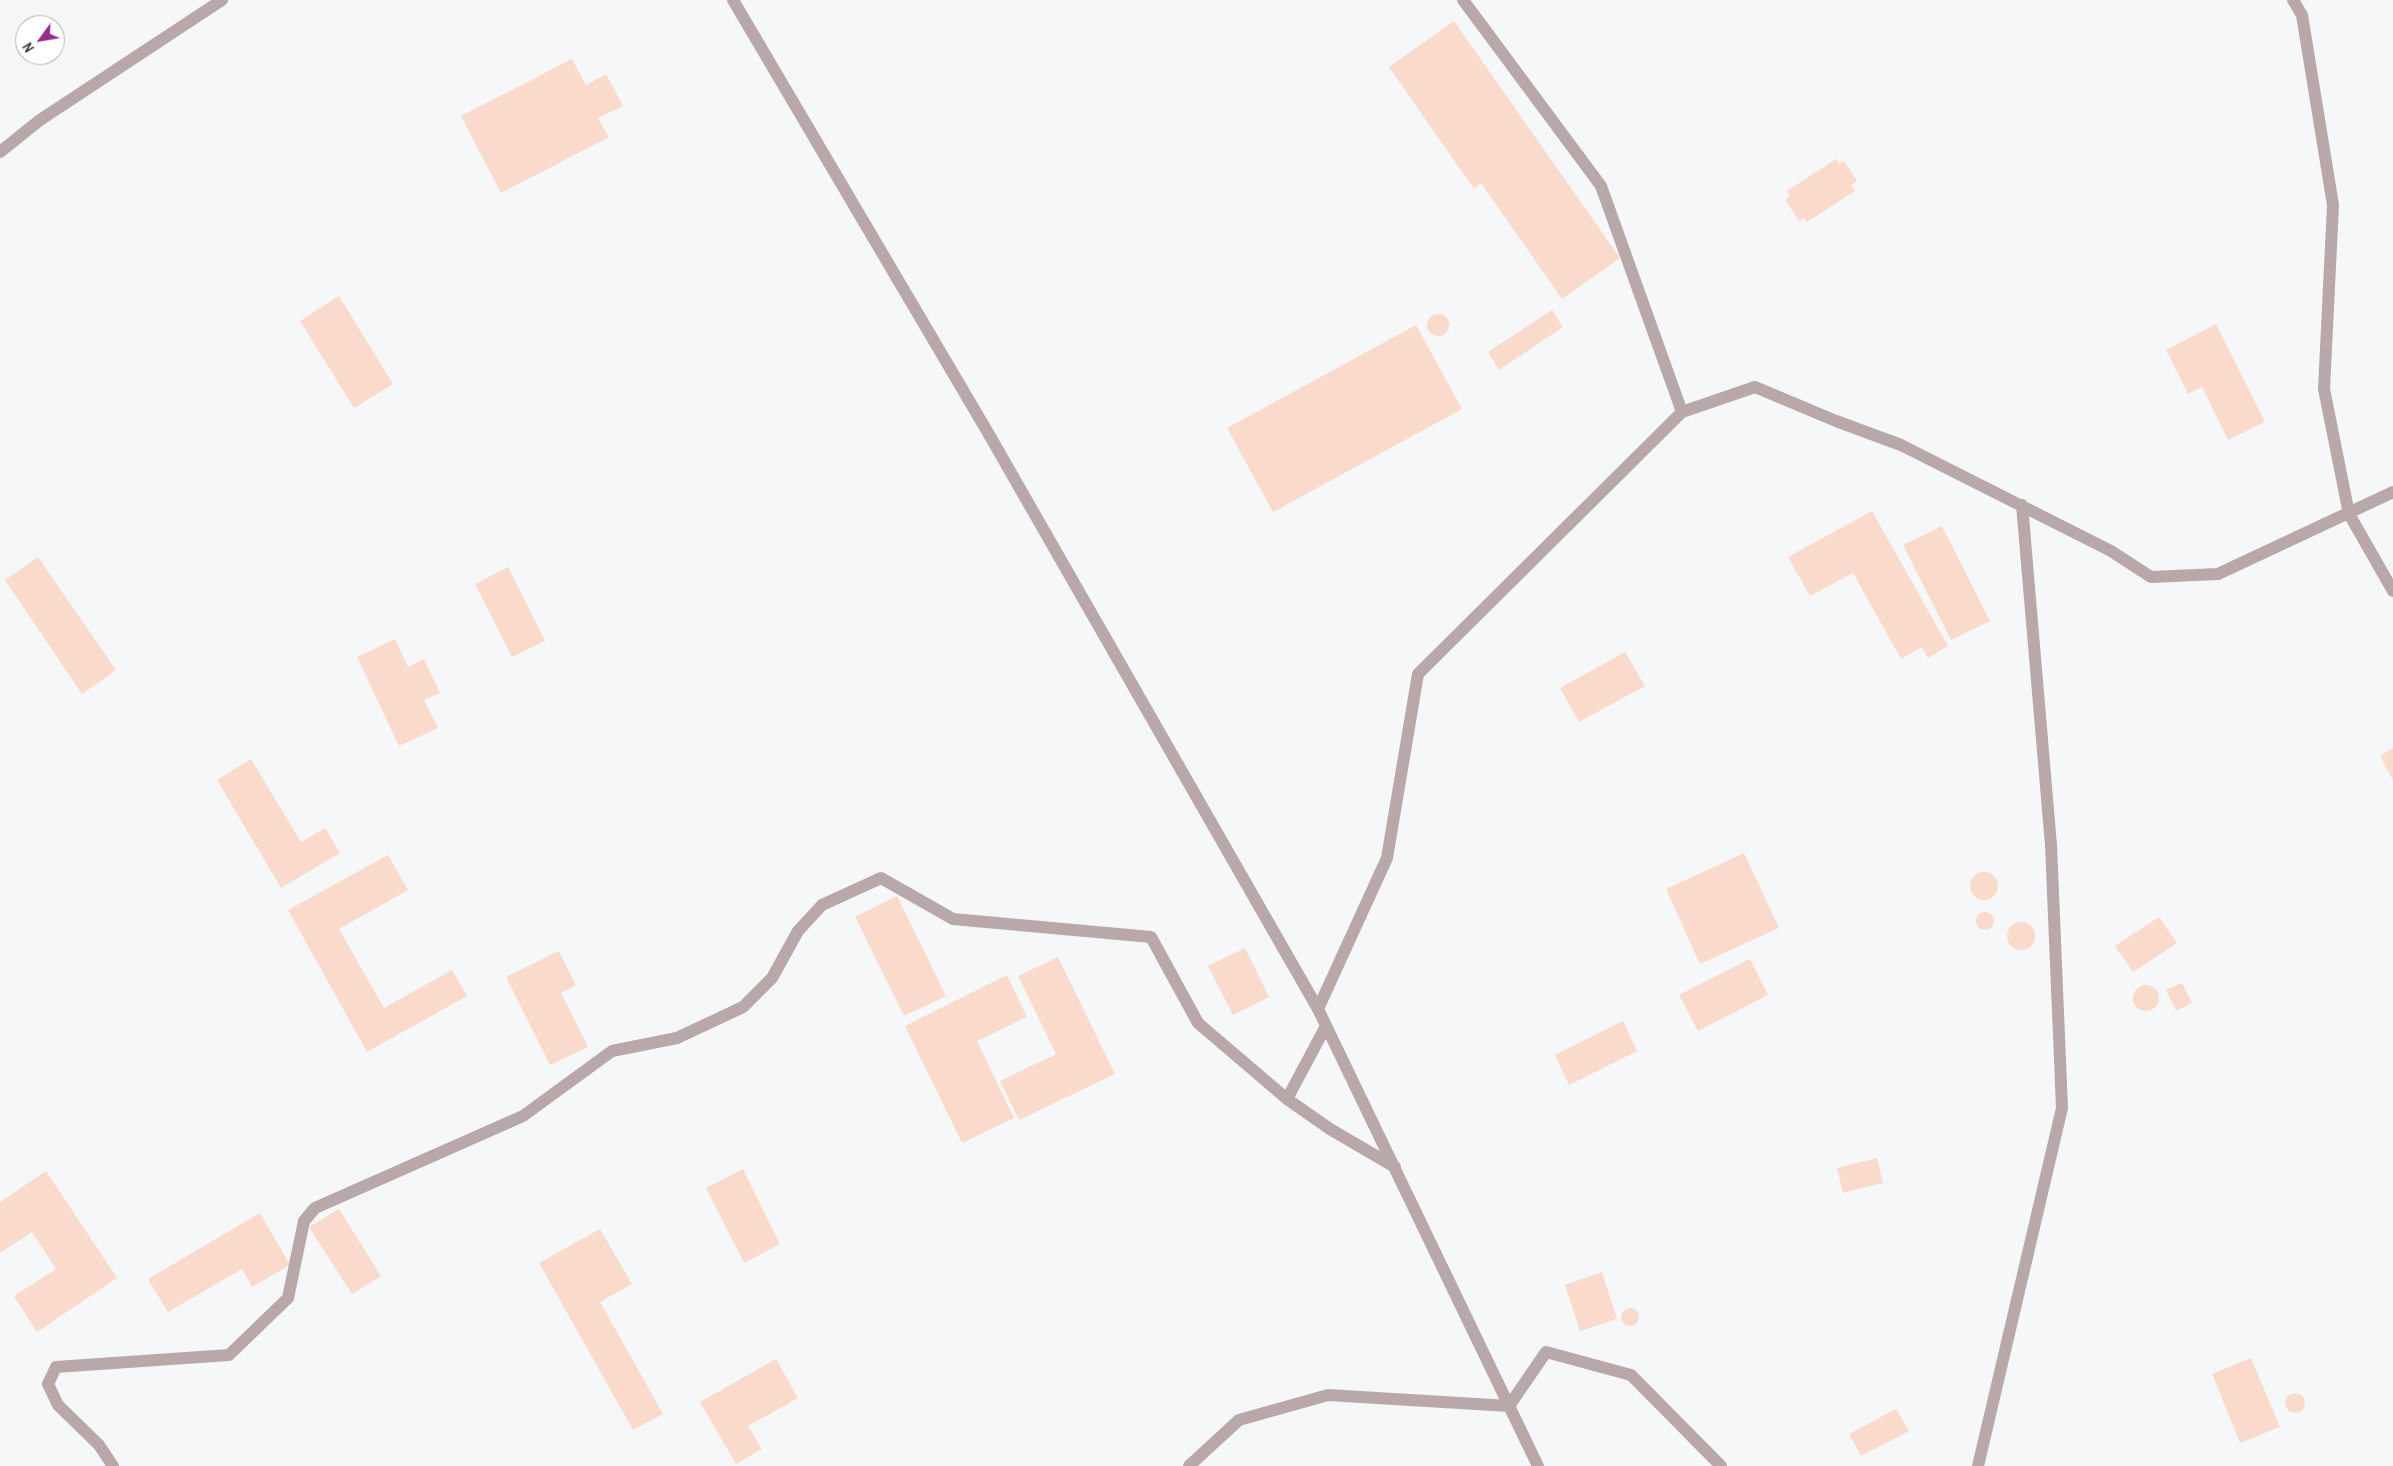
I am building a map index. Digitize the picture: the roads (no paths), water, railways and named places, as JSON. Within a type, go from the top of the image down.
[{"type":"street","points":[[0,152],[40,120],[222,0]]},
{"type":"street","points":[[733,0],[988,432],[1318,1009],[1538,1466]]},
{"type":"street","points":[[1463,0],[1601,186],[1682,412]]},
{"type":"street","points":[[2293,0],[2302,15],[2333,205],[2324,389],[2349,514],[2393,590]]},
{"type":"street","points":[[1318,1009],[1387,858],[1418,674],[1682,412],[1755,387],[1836,422],[1901,445],[2111,551],[2151,577],[2218,574],[2393,492]]},
{"type":"street","points":[[1978,1466],[2062,1108],[2051,845],[2022,505]]},
{"type":"street","points":[[113,1466],[99,1445],[58,1405],[48,1384],[56,1367],[229,1355],[288,1298],[304,1221],[315,1208],[523,1116],[612,1051],[677,1038],[744,1007],[772,978],[798,931],[822,905],[881,878],[953,920],[1152,937],[1198,1023],[1287,1099],[1330,1129],[1395,1167]]},
{"type":"street","points":[[1287,1099],[1326,1026]]},
{"type":"street","points":[[1509,1406],[1546,1352],[1631,1375],[1721,1466]]},
{"type":"street","points":[[1189,1466],[1239,1420],[1328,1395],[1509,1406]]}]
